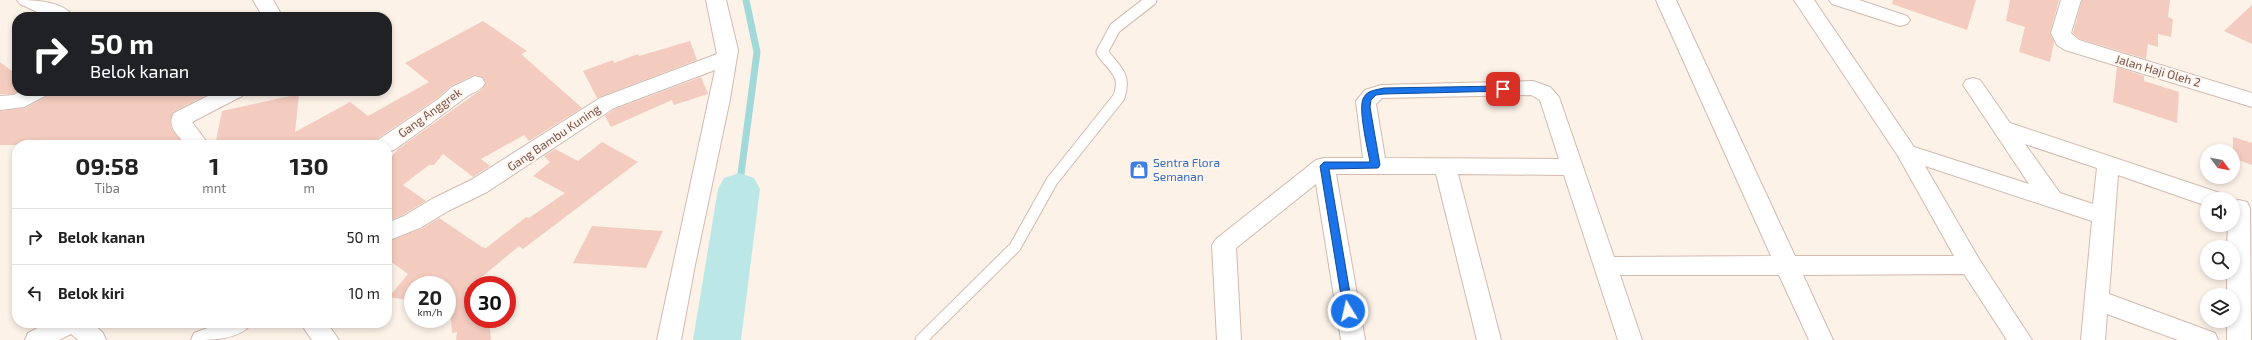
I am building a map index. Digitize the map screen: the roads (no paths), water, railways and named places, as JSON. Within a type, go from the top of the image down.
[{"type":"street","points":[[27,0],[53,12]]},
{"type":"street","points":[[263,0],[270,12]]},
{"type":"street","points":[[669,340],[728,50],[716,0]]},
{"type":"street","points":[[1666,0],[1822,340]]},
{"type":"street","points":[[1804,0],[1906,152],[1971,265],[2020,340]]},
{"type":"street","points":[[1838,0],[1900,20]]},
{"type":"street","name":"Jalan Haji Oleh 2","points":[[2071,0],[2061,33],[2064,40],[2118,60],[2190,80],[2252,100]]},
{"type":"street","name":"Gang Bambu Kuning","points":[[392,230],[412,222],[440,205],[479,186],[607,103],[726,58]]},
{"type":"street","name":"Gang Anggrek","points":[[392,141],[444,105],[459,92],[475,83]]},
{"type":"street","points":[[1973,85],[2005,129],[2051,198]]},
{"type":"street","points":[[1375,165],[1366,104],[1367,99],[1374,93],[1384,91],[1533,88],[1543,92],[1549,97],[1570,167],[1630,340]]},
{"type":"street","points":[[0,102],[6,101],[14,103],[28,96]]},
{"type":"street","points":[[194,140],[181,124],[181,118],[225,96]]},
{"type":"street","points":[[2005,129],[2200,195]]},
{"type":"street","points":[[1906,152],[2104,216]]},
{"type":"street","points":[[2093,340],[2098,300],[2108,164]]},
{"type":"street","points":[[1230,340],[1224,244],[1324,166],[1375,165],[1570,167]]},
{"type":"street","points":[[1324,166],[1353,340]]},
{"type":"street","points":[[1445,166],[1489,340]]},
{"type":"street","points":[[2239,340],[2241,209]]},
{"type":"street","points":[[1604,266],[1786,264],[1971,265]]},
{"type":"street","points":[[2098,300],[2206,340]]},
{"type":"street","points":[[37,340],[60,328]]},
{"type":"street","points":[[81,328],[94,340]]},
{"type":"street","points":[[203,340],[222,335],[232,328]]},
{"type":"street","points":[[316,328],[327,340]]},
{"type":"lane","points":[[921,340],[1015,247],[1052,181],[1119,97],[1124,86],[1123,78],[1110,64],[1102,52],[1105,42],[1112,31],[1126,18],[1151,0]]},
{"type":"waterway","points":[[739,189],[757,52],[746,0]]},
{"type":"waterway","points":[[717,340],[739,189]]},
{"type":"place","name":"Sentra Flora Semanan","points":[[1139,170]]}]
